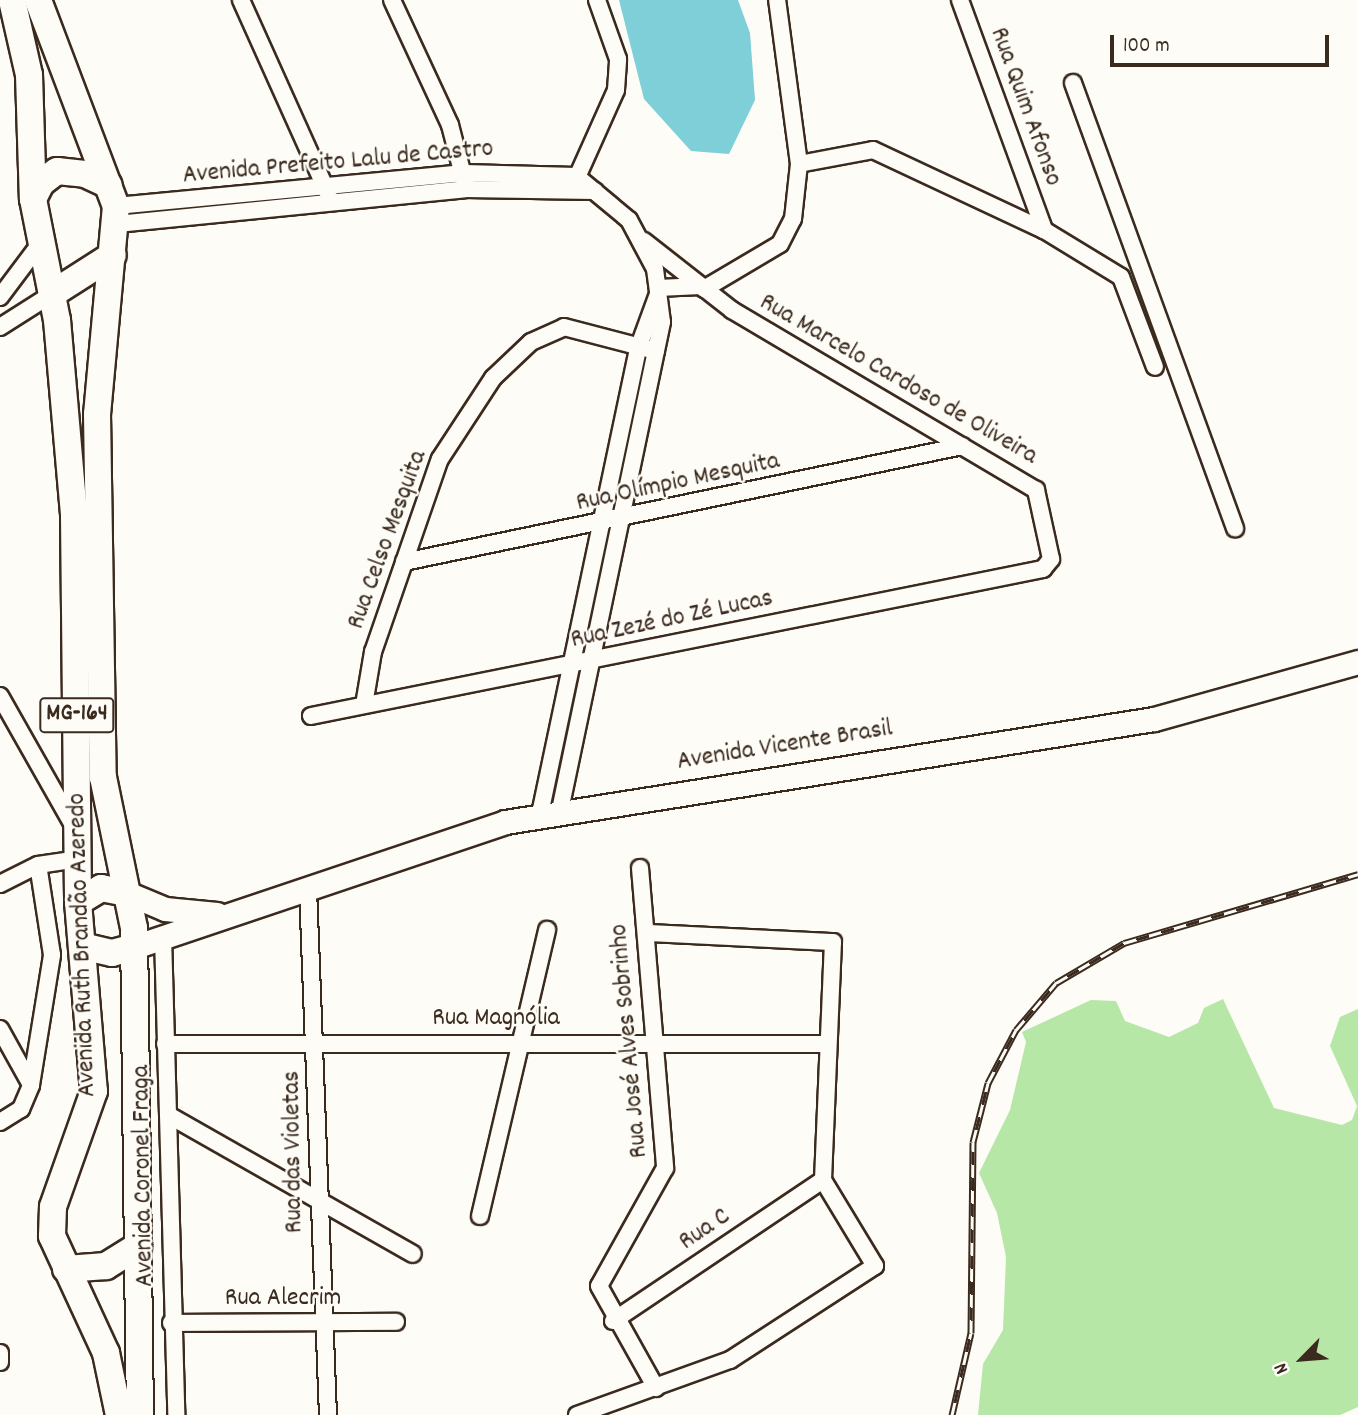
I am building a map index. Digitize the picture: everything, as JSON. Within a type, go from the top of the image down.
[{"type":"main road","name":"Avenida Ruth Brandão Azeredo","points":[[12,0],[29,75],[33,200],[39,245],[52,294],[74,516],[78,902],[86,947],[94,1091],[53,1208],[52,1236],[106,1353],[119,1415]]},
{"type":"main road","name":"Avenida Ruth Brandão Azeredo","points":[[38,0],[114,205],[113,255],[97,414],[103,777],[127,893],[134,947],[138,1246],[134,1332],[140,1415]]},
{"type":"main road","points":[[33,200],[41,183],[57,172],[85,174],[114,205]]},
{"type":"main road","points":[[52,294],[113,255]]},
{"type":"main road","points":[[78,847],[127,893]]},
{"type":"main road","points":[[78,902],[101,888],[127,893]]},
{"type":"main road","points":[[86,947],[112,953],[134,947]]},
{"type":"main road","points":[[66,1269],[106,1266],[138,1246]]},
{"type":"street","points":[[241,0],[328,193]]},
{"type":"street","points":[[392,0],[450,125],[465,181]]},
{"type":"street","points":[[574,183],[617,90],[618,60],[597,0]]},
{"type":"street","points":[[550,812],[571,667],[639,346],[658,291],[703,287],[780,244],[793,219],[799,164],[777,0]]},
{"type":"street","name":"Rua Quim Afonso","points":[[960,0],[1044,230]]},
{"type":"street","points":[[1073,83],[1139,271],[1235,527]]},
{"type":"street","points":[[799,164],[873,150],[1044,230],[1121,277],[1155,367]]},
{"type":"street","name":"Avenida Prefeito Lalu de Castro","points":[[114,205],[328,193],[465,181],[574,183],[601,191],[644,241],[658,291],[656,351],[591,663],[550,812]]},
{"type":"street","name":"Rua Marcelo Cardoso de Oliveira","points":[[644,241],[703,287],[1037,489],[1051,559],[1043,569]]},
{"type":"street","points":[[0,297],[39,245]]},
{"type":"street","points":[[1121,277],[1139,271]]},
{"type":"street","points":[[0,327],[52,294]]},
{"type":"street","name":"Rua Celso Mesquita","points":[[364,705],[373,652],[440,459],[493,378],[531,341],[564,327],[656,351]]},
{"type":"street","name":"Rua Olímpio Mesquita","points":[[404,562],[601,526],[962,446]]},
{"type":"street","name":"Rua Zezé do Zé Lucas","points":[[310,716],[591,663],[1043,569]]},
{"type":"street","name":"Avenida Vicente Brasil","points":[[134,947],[308,888],[550,812],[1154,719],[1358,662]]},
{"type":"street","points":[[0,696],[78,847],[0,884]]},
{"type":"street","points":[[0,1122],[21,1109],[31,1085],[52,955],[38,865]]},
{"type":"street","name":"Rua José Alves Sobrinho","points":[[640,868],[666,1168],[599,1286],[613,1321],[656,1388]]},
{"type":"street","name":"Rua das Violetas","points":[[308,888],[316,1041],[322,1324],[328,1415]]},
{"type":"street","name":"Avenida Vicente Brasil","points":[[127,893],[165,909],[227,915]]},
{"type":"street","points":[[480,1216],[547,930]]},
{"type":"street","points":[[577,1415],[730,1360],[875,1266],[823,1180],[826,1044],[833,942],[647,933]]},
{"type":"street","name":"Avenida Coronel Fraga","points":[[163,936],[165,1044],[170,1116],[171,1323],[176,1415]]},
{"type":"street","points":[[0,1029],[31,1085]]},
{"type":"street","name":"Rua Magnólia","points":[[165,1044],[316,1041],[520,1046],[656,1042],[826,1044]]},
{"type":"street","points":[[170,1116],[413,1254]]},
{"type":"street","name":"Rua C","points":[[613,1321],[823,1180]]},
{"type":"street","name":"Rua Alecrim","points":[[171,1323],[396,1322]]},
{"type":"green space","points":[[1223,999],[1274,1108],[1342,1125],[1352,1120],[1357,1106],[1330,1046],[1340,1017],[1358,1009],[1358,1407],[1340,1415],[978,1415],[983,1364],[1003,1330],[1006,1257],[997,1213],[979,1173],[1010,1110],[1026,1042],[1022,1032],[1091,1000],[1116,1001],[1125,1021],[1169,1037],[1198,1023],[1204,1008]]},
{"type":"water","points":[[619,0],[738,0],[750,33],[755,100],[729,154],[691,151],[644,99]]},
{"type":"railway","points":[[952,1415],[971,1333],[973,1142],[988,1083],[1016,1030],[1056,983],[1124,943],[1358,874]]}]
